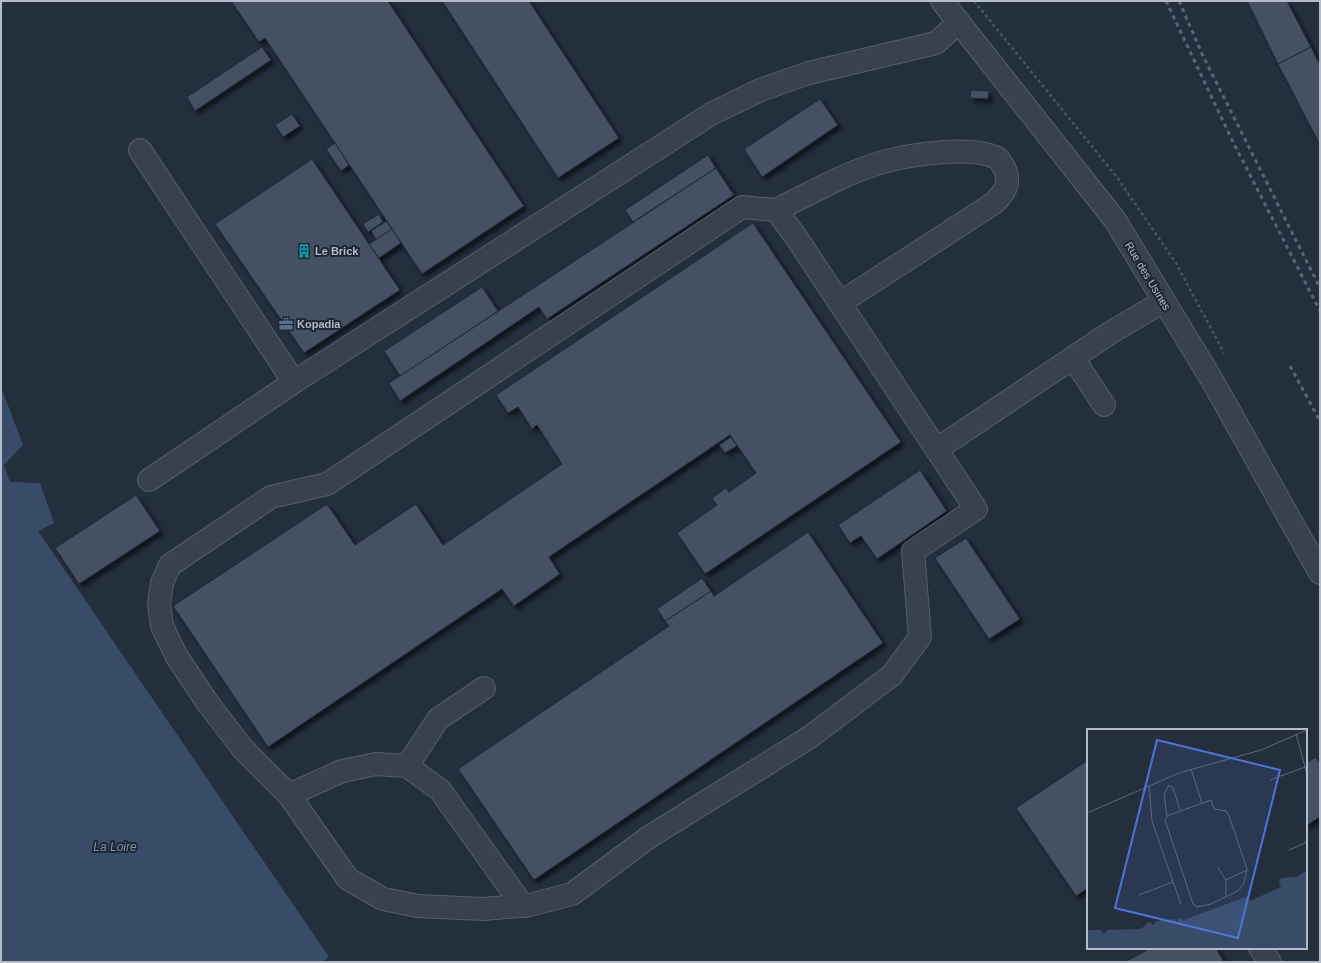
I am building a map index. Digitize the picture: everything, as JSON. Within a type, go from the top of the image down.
[{"type":"street","name":"Rue des Usines","points":[[942,1],[1115,220],[1212,380],[1320,573]]},
{"type":"street","points":[[149,480],[294,382],[711,114],[760,90],[809,73],[936,42],[959,22]]},
{"type":"street","points":[[140,150],[294,382]]},
{"type":"street","points":[[776,210],[840,303],[976,509],[913,551],[920,638],[892,675],[810,737],[649,838],[572,894],[523,906],[483,910],[418,906],[383,899],[348,879],[289,795],[243,749],[207,702],[177,657],[162,626],[159,604],[162,583],[170,565],[271,497],[327,484],[742,207],[776,210],[846,176],[886,161],[922,153],[980,153],[997,158],[1005,169],[1008,178],[1005,192],[994,203],[840,303]]},
{"type":"street","points":[[937,449],[1110,333],[1164,302]]},
{"type":"street","points":[[1074,358],[1104,405]]},
{"type":"street","points":[[407,766],[438,719],[484,688]]},
{"type":"street","points":[[289,795],[342,771],[376,764],[407,766],[440,790],[523,906]]},
{"type":"street","points":[[1261,949],[1270,962]]},
{"type":"water","name":"La Loire","points":[[1,387],[23,445],[4,465],[10,482],[40,483],[54,523],[38,531],[329,957],[322,962],[1,962]]},
{"type":"building","points":[[231,1],[388,1],[524,206],[422,274],[265,38],[259,42]]},
{"type":"building","points":[[442,1],[529,1],[619,138],[558,178]]},
{"type":"building","points":[[1247,1],[1287,1],[1311,47],[1278,64]]},
{"type":"building","points":[[262,47],[271,60],[195,111],[187,97]]},
{"type":"building","points":[[1311,47],[1320,65],[1320,145],[1278,64]]},
{"type":"building","points":[[971,90],[989,91],[988,99],[970,98]]},
{"type":"building","points":[[820,99],[838,125],[762,177],[744,149]]},
{"type":"building","points":[[292,114],[300,126],[283,137],[275,125]]},
{"type":"building","points":[[335,143],[349,165],[341,171],[326,149]]},
{"type":"building","points":[[708,155],[716,168],[633,222],[625,210]]},
{"type":"building","name":"Le Brick","points":[[312,159],[400,290],[304,353],[215,224]]},
{"type":"building","points":[[716,168],[734,195],[547,319],[539,307],[400,401],[389,383]]},
{"type":"building","points":[[379,214],[383,222],[368,232],[363,224]]},
{"type":"building","points":[[386,221],[392,229],[376,240],[371,231]]},
{"type":"building","points":[[753,223],[901,442],[705,574],[677,533],[717,505],[712,498],[726,488],[729,492],[756,473],[730,435],[549,557],[560,574],[514,606],[502,589],[268,747],[173,606],[327,504],[355,545],[416,504],[443,545],[562,464],[537,425],[532,429],[518,407],[508,413],[496,395]]},
{"type":"building","points":[[392,229],[401,243],[379,258],[369,244]]},
{"type":"building","points":[[482,287],[498,311],[400,376],[384,351]]},
{"type":"building","points":[[731,437],[737,446],[725,453],[719,445]]},
{"type":"building","points":[[920,470],[947,511],[877,559],[861,536],[850,543],[838,525]]},
{"type":"building","points":[[136,495],[160,531],[79,584],[55,548]]},
{"type":"building","points":[[808,532],[883,643],[534,880],[458,769],[669,626],[665,621],[711,591],[714,596]]},
{"type":"building","points":[[966,538],[1020,619],[989,639],[935,558]]},
{"type":"building","points":[[702,578],[711,591],[665,621],[657,609]]},
{"type":"building","points":[[1316,757],[1320,763],[1320,817],[1307,825],[1307,762]]},
{"type":"building","points":[[1087,761],[1087,889],[1076,896],[1016,808]]},
{"type":"building","points":[[1149,949],[1217,949],[1224,962],[1125,962]]},
{"type":"railway","points":[[1166,1],[1233,142],[1320,311]]},
{"type":"railway","points":[[1179,1],[1203,56],[1320,288]]},
{"type":"railway","points":[[1290,366],[1320,421]]},
{"type":"place","name":"Le Brick","points":[[304,251]]},
{"type":"place","name":"Kopadia","points":[[286,324]]}]
